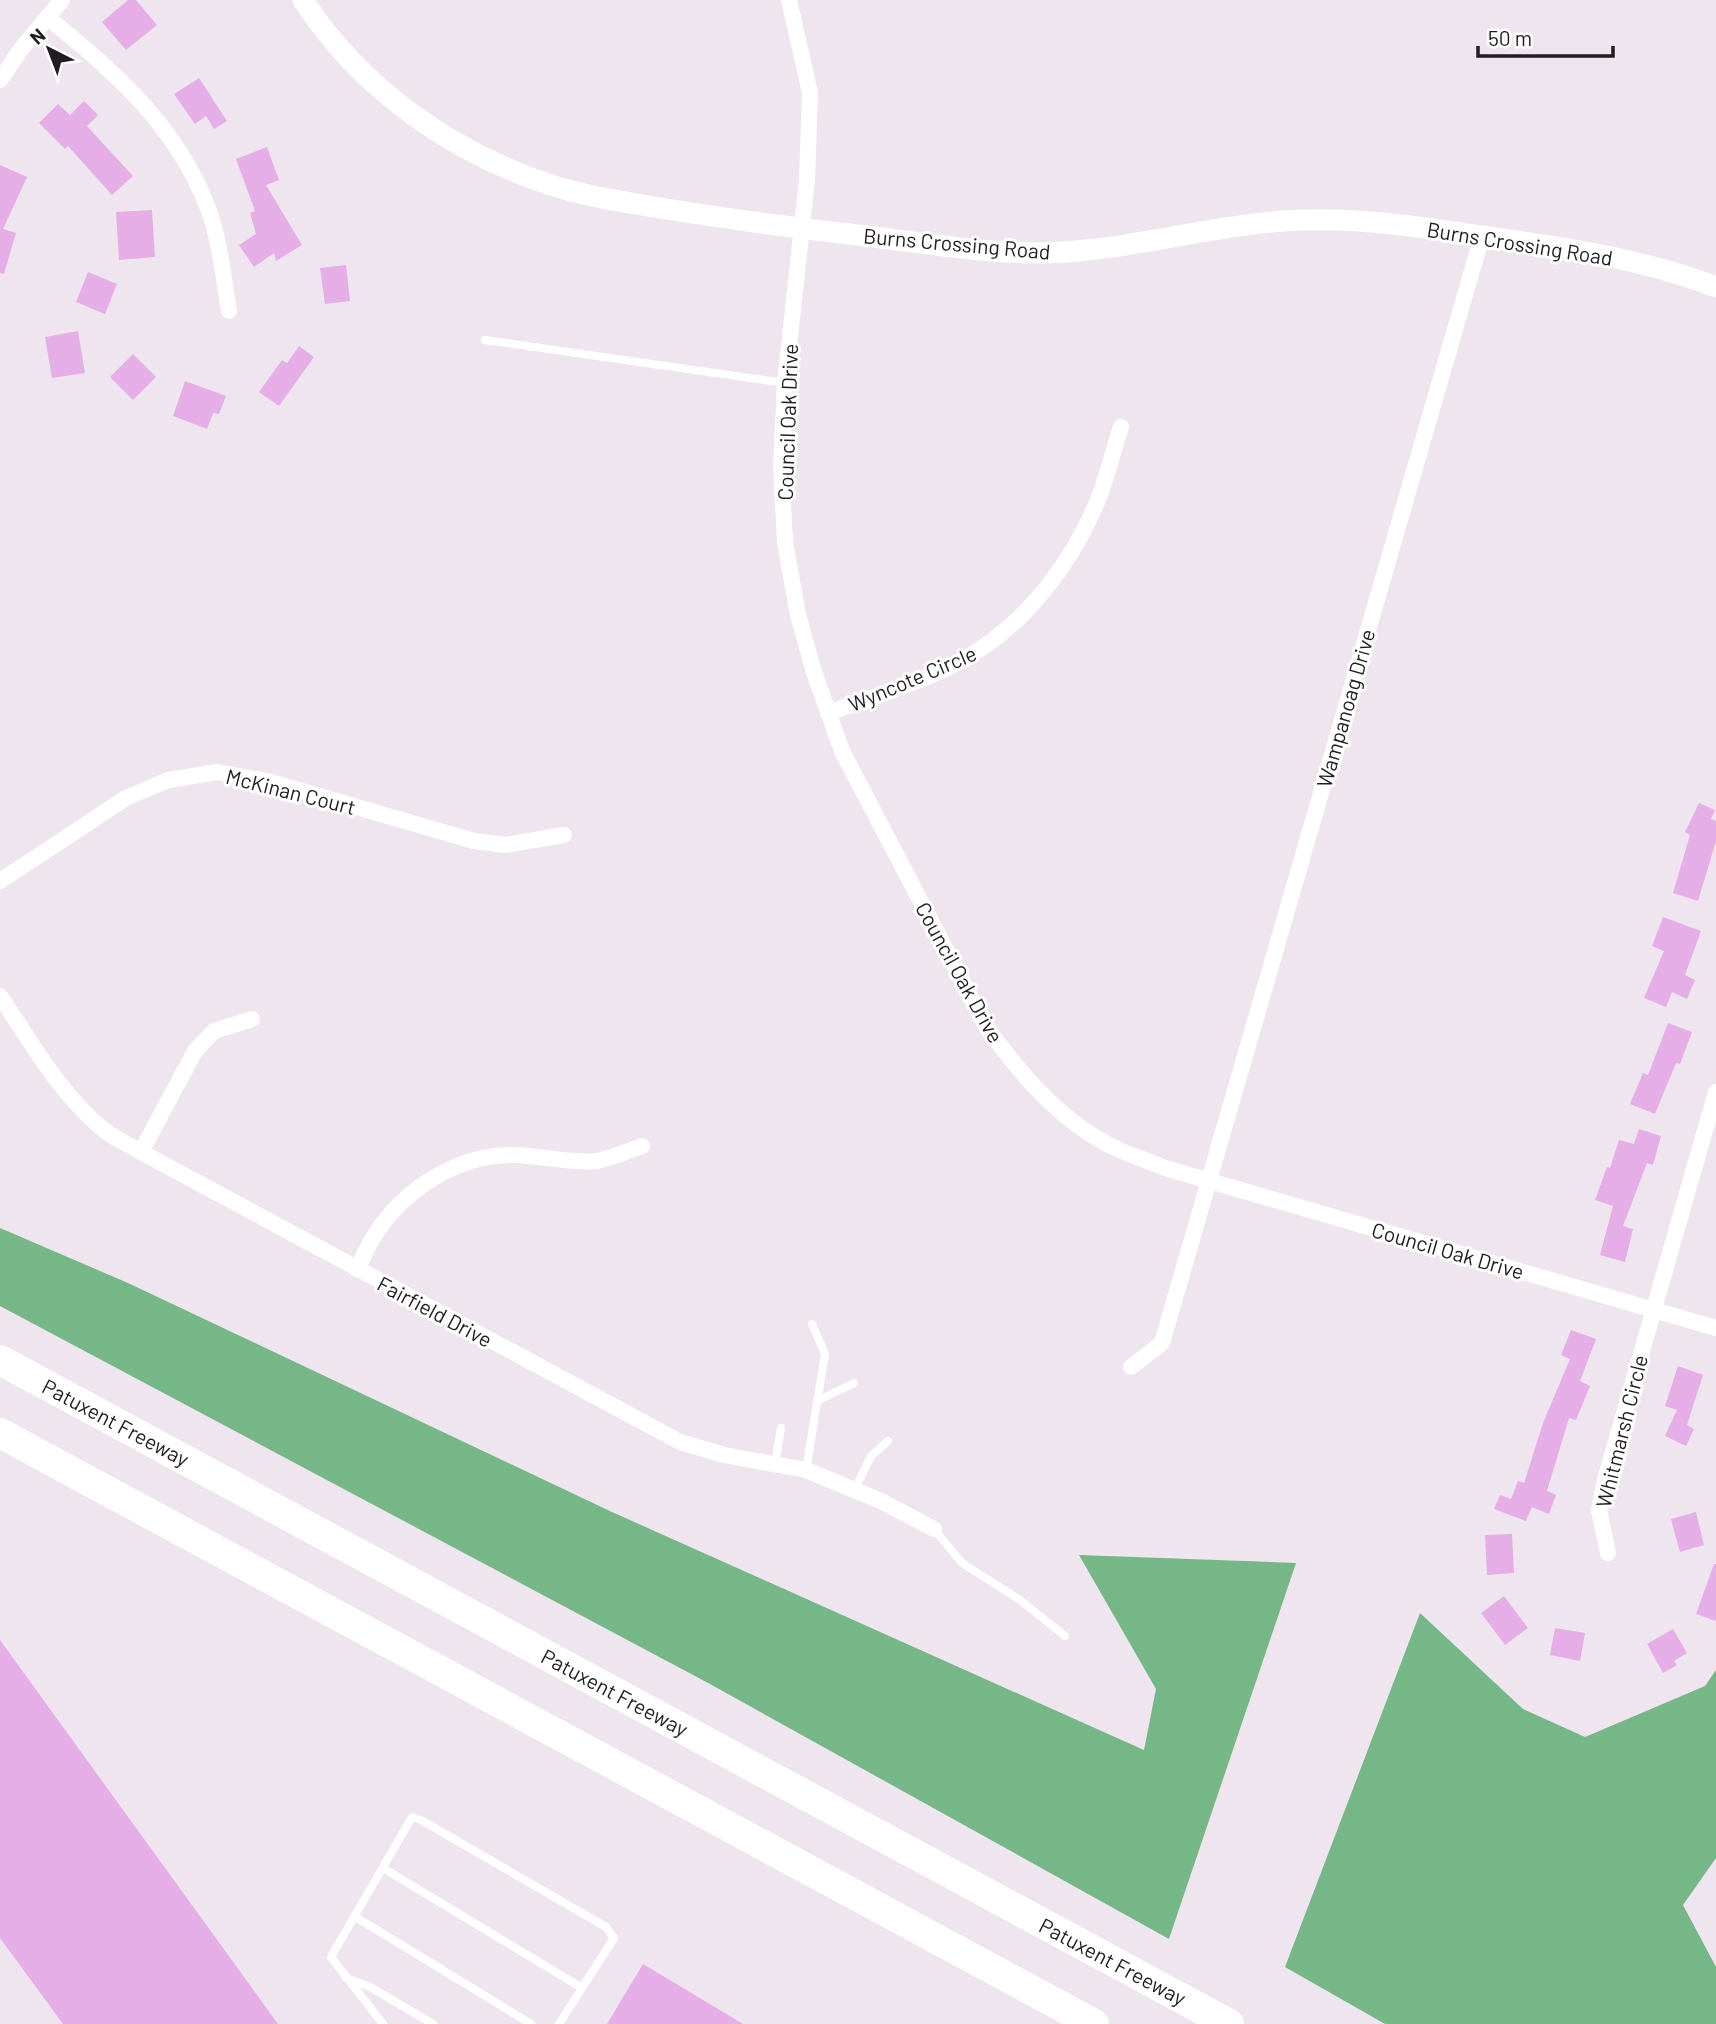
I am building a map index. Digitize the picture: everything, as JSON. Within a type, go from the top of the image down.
[{"type":"highway","name":"Patuxent Freeway","points":[[0,1360],[1229,2024]]},
{"type":"highway","points":[[0,1433],[1094,2024]]},
{"type":"street","points":[[0,80],[62,0]]},
{"type":"street","name":"Burns Crossing Road","points":[[303,0],[337,46],[396,101],[446,136],[499,165],[580,193],[802,229],[1043,253],[1273,222],[1346,220],[1414,226],[1586,252],[1677,274],[1716,287]]},
{"type":"street","name":"Council Oak Drive","points":[[789,0],[810,93],[807,180],[785,383],[781,467],[785,542],[798,615],[842,751],[988,1028],[1015,1066],[1044,1098],[1109,1146],[1165,1168],[1716,1328]]},
{"type":"street","points":[[47,17],[122,80],[148,108],[178,148],[208,207],[217,237],[229,311]]},
{"type":"street","name":"Wampanoag Drive","points":[[1131,1367],[1162,1343],[1482,236]]},
{"type":"street","name":"Wyncote Circle","points":[[828,713],[954,664],[985,646],[1017,620],[1045,590],[1071,555],[1095,507],[1121,427]]},
{"type":"street","name":"McKinan Court","points":[[0,881],[126,798],[168,780],[217,772],[267,781],[474,841],[506,845],[564,835]]},
{"type":"street","name":"Fairfield Drive","points":[[0,996],[48,1068],[75,1102],[108,1133],[141,1152],[680,1442],[724,1455],[806,1470],[855,1489],[934,1529]]},
{"type":"street","points":[[141,1152],[195,1051],[214,1031],[252,1019]]},
{"type":"street","name":"Whitmarsh Circle","points":[[1608,1553],[1599,1510],[1605,1480],[1716,1092]]},
{"type":"street","points":[[357,1269],[374,1236],[399,1203],[425,1183],[453,1167],[491,1156],[515,1155],[595,1161],[642,1146]]},
{"type":"lane","points":[[485,340],[785,383]]},
{"type":"lane","points":[[806,1470],[825,1354],[812,1324]]},
{"type":"lane","points":[[817,1401],[854,1383]]},
{"type":"lane","points":[[775,1463],[781,1428]]},
{"type":"lane","points":[[855,1489],[871,1456],[888,1441]]},
{"type":"lane","points":[[934,1529],[962,1563],[1020,1600],[1065,1636]]},
{"type":"lane","points":[[383,2024],[331,1957],[412,1817],[421,1819],[606,1927],[614,1938],[559,2024]]},
{"type":"lane","points":[[383,1868],[582,1988]]},
{"type":"lane","points":[[354,1916],[531,2024]]},
{"type":"lane","points":[[345,1977],[370,1987],[432,2024]]},
{"type":"green space","points":[[0,1228],[128,1283],[612,1512],[1144,1750],[1156,1689],[1079,1555],[1296,1563],[1169,1939],[710,1684],[0,1306]]},
{"type":"green space","points":[[1420,1613],[1523,1709],[1585,1737],[1705,1686],[1716,1670],[1716,1858],[1683,1905],[1716,1967],[1716,2024],[1385,2024],[1285,1967]]},
{"type":"building","points":[[128,0],[136,0],[157,25],[126,50],[102,22]]},
{"type":"building","points":[[199,78],[227,121],[214,129],[206,116],[195,124],[174,94]]},
{"type":"building","points":[[84,101],[98,115],[87,126],[133,176],[112,195],[68,146],[65,149],[39,123],[58,104],[70,115]]},
{"type":"building","points":[[267,147],[279,180],[266,185],[302,245],[276,261],[274,253],[254,267],[239,245],[256,234],[250,213],[255,211],[236,159]]},
{"type":"building","points":[[0,165],[27,177],[3,229],[16,233],[4,274],[0,273]]},
{"type":"building","points":[[152,210],[155,257],[119,260],[116,212]]},
{"type":"building","points":[[346,265],[350,301],[325,304],[320,268]]},
{"type":"building","points":[[88,272],[117,284],[105,314],[76,302]]},
{"type":"building","points":[[78,331],[85,373],[52,378],[45,337]]},
{"type":"building","points":[[299,346],[314,357],[279,406],[259,392],[282,360],[287,363]]},
{"type":"building","points":[[133,354],[156,377],[133,400],[110,377]]},
{"type":"building","points":[[185,381],[226,396],[219,414],[213,413],[207,429],[173,416]]},
{"type":"building","points":[[1699,803],[1715,810],[1711,819],[1716,821],[1716,841],[1698,901],[1673,893],[1690,835],[1685,832]]},
{"type":"building","points":[[1663,917],[1701,931],[1685,975],[1695,980],[1687,999],[1672,992],[1666,1007],[1644,998],[1664,951],[1652,946]]},
{"type":"building","points":[[1668,1023],[1692,1032],[1680,1064],[1676,1063],[1655,1114],[1630,1104],[1643,1073],[1648,1075]]},
{"type":"building","points":[[1639,1129],[1661,1136],[1653,1165],[1647,1163],[1623,1226],[1633,1229],[1625,1262],[1600,1255],[1613,1206],[1595,1200],[1619,1140],[1634,1144]]},
{"type":"building","points":[[1571,1330],[1596,1339],[1580,1381],[1590,1386],[1576,1420],[1569,1418],[1547,1491],[1556,1495],[1549,1514],[1532,1507],[1526,1521],[1494,1509],[1500,1495],[1511,1499],[1518,1481],[1524,1483],[1543,1423],[1570,1359],[1561,1355]]},
{"type":"building","points":[[1678,1366],[1703,1375],[1687,1425],[1694,1429],[1686,1446],[1665,1436],[1677,1410],[1665,1406]]},
{"type":"building","points":[[1696,1512],[1704,1545],[1680,1552],[1671,1519]]},
{"type":"building","points":[[1512,1534],[1514,1573],[1487,1575],[1485,1535]]},
{"type":"building","points":[[1716,1564],[1716,1621],[1696,1614]]},
{"type":"building","points":[[1504,1596],[1528,1628],[1505,1645],[1481,1613]]},
{"type":"building","points":[[1555,1628],[1585,1633],[1580,1661],[1550,1655]]},
{"type":"building","points":[[1673,1629],[1687,1653],[1674,1661],[1677,1665],[1663,1673],[1647,1644]]},
{"type":"building","points":[[0,1640],[278,2024],[63,2024],[0,1938]]},
{"type":"building","points":[[643,1964],[743,2024],[607,2024]]}]
